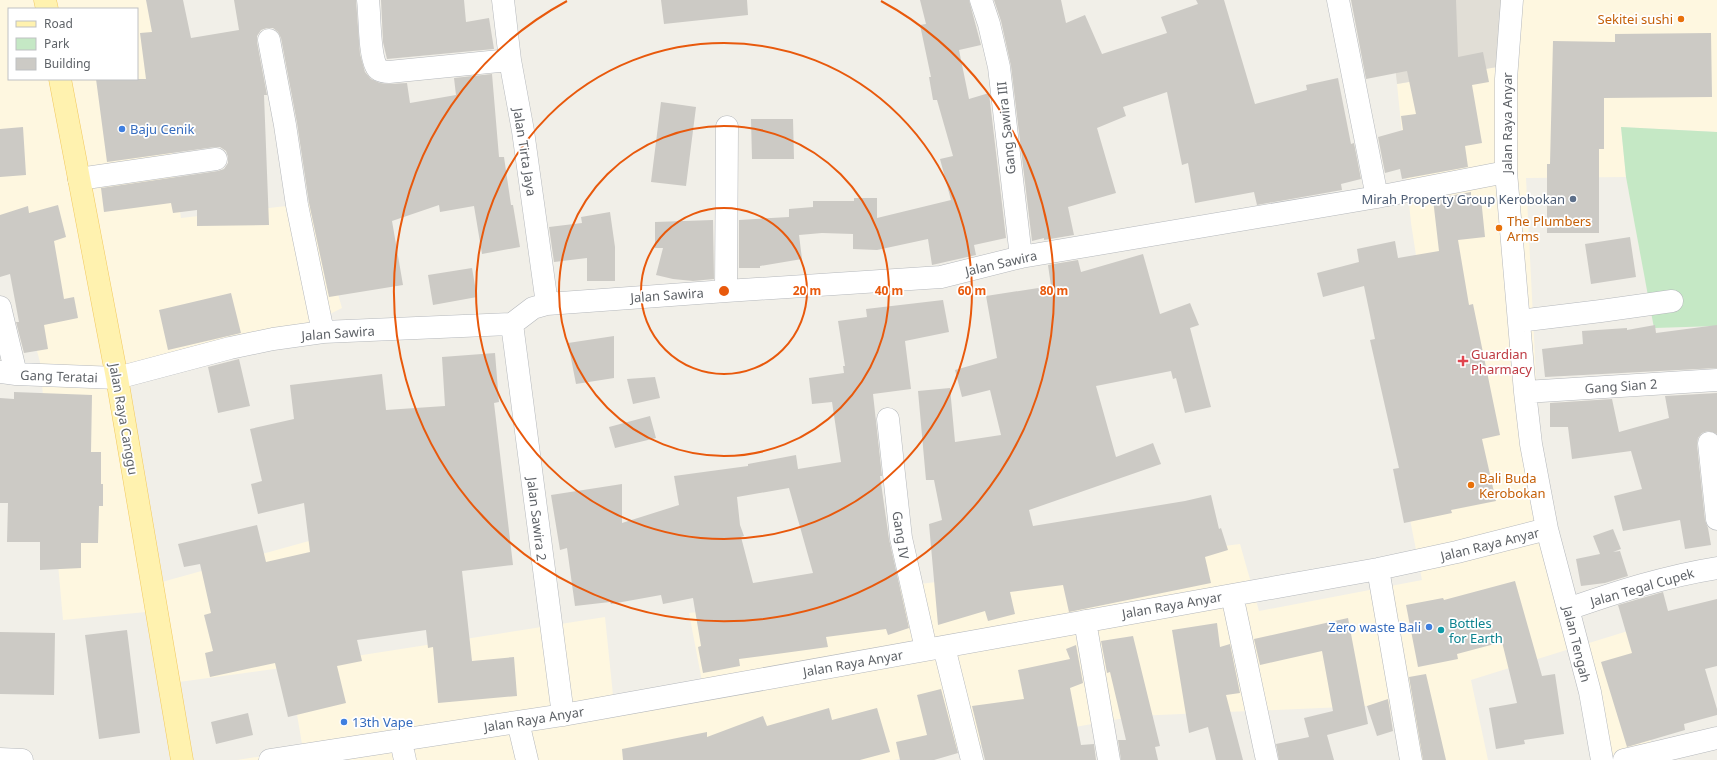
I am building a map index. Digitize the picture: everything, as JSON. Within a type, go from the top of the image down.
[{"type":"main road","name":"Jalan Raya Canggu","points":[[60,80],[117,378],[182,760]]},
{"type":"street","points":[[368,0],[373,56],[376,67],[382,71],[389,72],[510,60]]},
{"type":"street","name":"Jalan Tirta Jaya","points":[[503,0],[510,60],[523,130],[547,304]]},
{"type":"street","name":"Gang Sawira III","points":[[981,0],[989,24],[999,67],[1021,258]]},
{"type":"street","points":[[1338,0],[1377,197]]},
{"type":"street","name":"Jalan Raya Anyar","points":[[270,760],[403,750],[518,722],[1378,569],[1457,552],[1547,529],[1532,444],[1525,392],[1506,172],[1506,79],[1512,0]]},
{"type":"street","points":[[268,40],[285,125],[297,205],[323,332]]},
{"type":"street","points":[[726,291],[727,127]]},
{"type":"street","points":[[79,179],[216,159]]},
{"type":"street","name":"Jalan Sawira","points":[[117,378],[230,348],[274,339],[323,332],[512,324],[533,308],[547,304],[941,277],[1021,258],[1377,197],[1506,172]]},
{"type":"street","points":[[1519,321],[1601,312],[1672,301]]},
{"type":"street","points":[[0,307],[8,373]]},
{"type":"street","name":"Jalan Sawira 2","points":[[512,324],[563,715]]},
{"type":"street","name":"Gang Teratai","points":[[8,373],[117,378]]},
{"type":"street","name":"Gang Sian 2","points":[[1525,392],[1717,380]]},
{"type":"street","name":"Gang IV","points":[[888,419],[901,538],[972,760]]},
{"type":"street","points":[[1709,443],[1717,519]]},
{"type":"street","name":"Jalan Tengah","points":[[1547,529],[1590,692],[1602,760]]},
{"type":"street","name":"Jalan Tegal Cupek","points":[[1568,609],[1639,585],[1717,568]]},
{"type":"street","points":[[1378,569],[1411,760]]},
{"type":"street","points":[[1232,595],[1267,760]]},
{"type":"street","points":[[1085,621],[1109,760]]},
{"type":"street","points":[[518,722],[527,760]]},
{"type":"street","points":[[1624,760],[1717,738]]},
{"type":"street","points":[[0,759],[22,760]]},
{"type":"shaded area","points":[[0,0],[152,0],[181,218],[312,203],[342,308],[284,337],[125,374],[162,582],[327,536],[356,656],[605,617],[614,705],[704,692],[689,613],[1240,544],[1259,611],[1422,580],[1402,479],[1449,468],[1411,223],[1397,84],[1503,66],[1502,0],[1717,0],[1717,132],[1621,127],[1626,177],[1526,178],[1545,556],[1576,647],[1471,680],[1488,760],[1401,760],[1389,705],[1136,716],[894,760],[237,760],[303,750],[289,667],[179,682],[167,610],[63,620],[40,362],[0,217]]},
{"type":"shaded area","points":[[1388,0],[1502,0],[1503,66],[1397,84]]},
{"type":"shaded area","points":[[1657,622],[1630,667],[1656,760],[1601,760],[1576,647]]},
{"type":"green space","points":[[1621,127],[1717,132],[1717,326],[1654,328],[1626,177]]},
{"type":"building","points":[[146,0],[183,0],[191,38],[239,30],[234,0],[356,0],[360,54],[365,72],[371,79],[380,83],[407,83],[410,103],[456,95],[454,78],[492,74],[499,157],[504,157],[511,205],[513,205],[520,247],[482,254],[474,206],[440,212],[439,205],[392,221],[403,285],[329,297],[309,203],[297,123],[281,38],[278,32],[273,28],[261,30],[257,36],[267,95],[264,95],[269,225],[197,226],[197,210],[173,213],[171,203],[104,212],[101,188],[218,171],[224,169],[228,163],[226,151],[220,147],[107,162],[96,80],[146,79],[140,33],[152,32]]},
{"type":"building","points":[[381,0],[464,0],[466,22],[489,18],[494,49],[387,59],[383,42]]},
{"type":"building","points":[[661,0],[747,0],[748,15],[664,24]]},
{"type":"building","points":[[920,0],[969,0],[981,45],[959,50],[969,99],[989,93],[1006,238],[974,245],[976,255],[932,265],[928,239],[877,250],[853,249],[853,234],[822,233],[799,235],[802,259],[760,266],[760,268],[739,268],[739,220],[789,217],[789,209],[813,207],[813,201],[854,201],[854,198],[877,198],[877,218],[951,200],[940,159],[953,156],[937,100],[933,100],[929,77],[931,77],[920,25],[926,24]]},
{"type":"building","points":[[994,0],[1061,0],[1066,23],[1085,15],[1102,54],[1167,33],[1161,17],[1198,4],[1196,0],[1224,0],[1255,104],[1307,90],[1306,85],[1338,78],[1351,144],[1354,143],[1361,179],[1341,184],[1342,190],[1257,205],[1254,192],[1195,203],[1188,163],[1182,165],[1167,92],[1123,107],[1126,116],[1097,128],[1116,193],[1068,207],[1074,235],[1044,240],[1044,238],[1032,241],[1011,66],[1001,21]]},
{"type":"building","points":[[1351,0],[1456,0],[1458,57],[1483,52],[1489,82],[1472,85],[1482,143],[1465,146],[1468,167],[1402,179],[1400,169],[1385,173],[1378,137],[1403,130],[1401,116],[1416,114],[1407,71],[1366,79]]},
{"type":"building","points":[[1711,33],[1712,97],[1604,98],[1604,149],[1599,149],[1599,233],[1547,233],[1547,164],[1550,164],[1553,41],[1615,42],[1615,34]]},
{"type":"building","points":[[661,102],[696,107],[686,186],[651,182]]},
{"type":"building","points":[[751,119],[793,119],[794,159],[752,159]]},
{"type":"building","points":[[23,127],[26,175],[0,177],[0,129]]},
{"type":"building","points":[[1471,192],[1471,199],[1481,198],[1485,237],[1458,240],[1469,305],[1473,304],[1500,435],[1482,439],[1496,501],[1451,510],[1452,513],[1404,523],[1393,469],[1399,468],[1370,340],[1375,339],[1364,286],[1323,297],[1317,273],[1359,262],[1357,249],[1395,241],[1398,258],[1439,251],[1433,199]]},
{"type":"building","points":[[58,205],[66,237],[54,241],[64,299],[74,297],[78,318],[44,325],[48,349],[24,353],[16,322],[19,322],[10,274],[0,277],[0,215],[28,206],[29,213]]},
{"type":"building","points":[[610,212],[615,247],[615,281],[587,281],[587,258],[554,262],[549,227],[582,223],[581,217]]},
{"type":"building","points":[[713,220],[714,279],[693,281],[673,279],[656,275],[663,248],[655,248],[655,222]]},
{"type":"building","points":[[1630,237],[1636,277],[1591,284],[1585,244]]},
{"type":"building","points":[[1143,254],[1160,314],[1190,303],[1199,325],[1190,328],[1211,407],[1185,413],[1176,378],[1173,379],[1171,371],[1096,386],[1116,457],[1153,443],[1161,464],[1029,510],[1033,526],[1185,501],[1211,495],[1219,529],[1221,528],[1228,550],[1205,557],[1211,583],[1069,612],[1063,585],[1010,592],[1015,614],[988,621],[985,611],[938,625],[929,524],[942,520],[934,480],[926,480],[918,391],[950,388],[955,442],[1001,435],[990,390],[962,397],[955,370],[997,358],[986,296],[1051,286],[1048,265],[1078,260],[1081,272]]},
{"type":"building","points":[[472,268],[477,297],[433,305],[428,275]]},
{"type":"building","points":[[231,293],[241,333],[168,350],[159,310]]},
{"type":"building","points":[[943,300],[949,332],[905,341],[911,389],[873,394],[882,476],[880,476],[889,539],[909,628],[888,635],[886,629],[826,637],[828,647],[739,659],[740,666],[703,673],[698,647],[701,646],[693,598],[663,604],[661,595],[611,604],[610,602],[575,606],[567,548],[560,550],[551,495],[622,484],[622,523],[679,505],[674,476],[748,466],[748,464],[796,455],[798,469],[841,462],[832,402],[812,404],[809,378],[844,373],[843,366],[845,366],[838,321],[867,317],[866,309]],"holes":[[[789,488],[813,573],[753,583],[741,537],[744,536],[740,525],[737,497]]]},
{"type":"building","points":[[1655,325],[1656,333],[1717,325],[1717,368],[1545,377],[1542,349],[1583,344],[1582,331],[1627,328],[1627,330]]},
{"type":"building","points":[[614,336],[614,378],[576,384],[568,343]]},
{"type":"building","points":[[495,353],[499,402],[494,403],[513,565],[462,571],[472,661],[514,657],[517,696],[438,703],[433,647],[428,648],[426,630],[357,640],[362,661],[337,666],[346,703],[288,717],[275,663],[210,677],[205,653],[213,651],[204,615],[211,613],[200,564],[184,567],[178,544],[257,525],[266,562],[310,552],[304,503],[258,514],[251,484],[262,481],[250,429],[294,419],[290,385],[382,374],[386,410],[445,406],[442,357]]},
{"type":"building","points":[[239,359],[250,406],[218,413],[208,367]]},
{"type":"building","points":[[655,377],[660,398],[633,404],[627,379]]},
{"type":"building","points":[[14,392],[92,395],[91,452],[101,452],[103,506],[99,506],[98,543],[81,543],[81,568],[40,570],[40,542],[7,542],[8,503],[0,503],[0,398],[14,399]]},
{"type":"building","points":[[1717,393],[1717,434],[1708,431],[1702,433],[1698,438],[1697,444],[1705,520],[1711,545],[1685,549],[1680,520],[1623,531],[1614,496],[1642,489],[1631,451],[1572,459],[1568,427],[1550,427],[1550,403],[1612,399],[1619,432],[1669,418],[1665,396]]},
{"type":"building","points":[[650,416],[656,438],[615,448],[609,427]]},
{"type":"building","points":[[1613,529],[1621,549],[1613,552],[1620,551],[1628,576],[1605,583],[1581,586],[1576,559],[1600,554],[1593,536]]},
{"type":"building","points":[[1515,581],[1542,676],[1555,674],[1564,734],[1524,740],[1525,744],[1496,749],[1489,708],[1517,703],[1502,642],[1457,654],[1458,659],[1418,667],[1406,605],[1443,598],[1444,600]]},
{"type":"building","points":[[1663,592],[1668,611],[1717,599],[1717,666],[1705,669],[1717,709],[1717,715],[1684,724],[1685,730],[1627,747],[1601,662],[1632,653],[1618,605]]},
{"type":"building","points":[[1348,618],[1368,724],[1327,735],[1334,760],[1279,760],[1276,744],[1309,737],[1304,718],[1333,711],[1322,651],[1260,665],[1254,639]]},
{"type":"building","points":[[1217,623],[1220,647],[1230,644],[1240,693],[1226,695],[1243,760],[1216,760],[1208,727],[1189,733],[1172,630]]},
{"type":"building","points":[[127,630],[140,733],[99,739],[85,635]]},
{"type":"building","points":[[0,632],[55,633],[54,695],[0,694]]},
{"type":"building","points":[[1133,636],[1160,746],[1155,747],[1158,760],[1121,760],[1118,740],[1126,740],[1110,672],[1107,673],[1101,641]]},
{"type":"building","points":[[1076,645],[1083,683],[1070,688],[1081,745],[1094,744],[1096,760],[985,760],[972,706],[1024,699],[1018,670],[1070,659],[1066,649]]},
{"type":"building","points":[[1426,674],[1446,760],[1423,760],[1409,677]]},
{"type":"building","points":[[941,689],[958,753],[934,760],[900,760],[896,742],[927,735],[917,695]]},
{"type":"building","points":[[1388,699],[1393,731],[1377,736],[1367,706]]},
{"type":"building","points":[[829,708],[832,720],[877,708],[890,752],[860,760],[623,760],[622,749],[707,732],[707,737],[763,716],[767,726]]},
{"type":"building","points":[[248,713],[253,735],[216,744],[211,722]]},
{"type":"place","name":"Sekitei sushi","points":[[1681,19]]},
{"type":"place","name":"Baju Cenik","points":[[122,129]]},
{"type":"place","name":"Mirah Property Group Kerobokan","points":[[1573,199]]},
{"type":"place","name":"The Plumbers Arms","points":[[1499,228]]},
{"type":"place","name":"Guardian Pharmacy","points":[[1463,361]]},
{"type":"place","name":"Bali Buda Kerobokan","points":[[1471,485]]},
{"type":"place","name":"Zero waste Bali","points":[[1429,627]]},
{"type":"place","name":"Bottles for Earth","points":[[1441,630]]},
{"type":"place","name":"13th Vape","points":[[344,722]]}]
